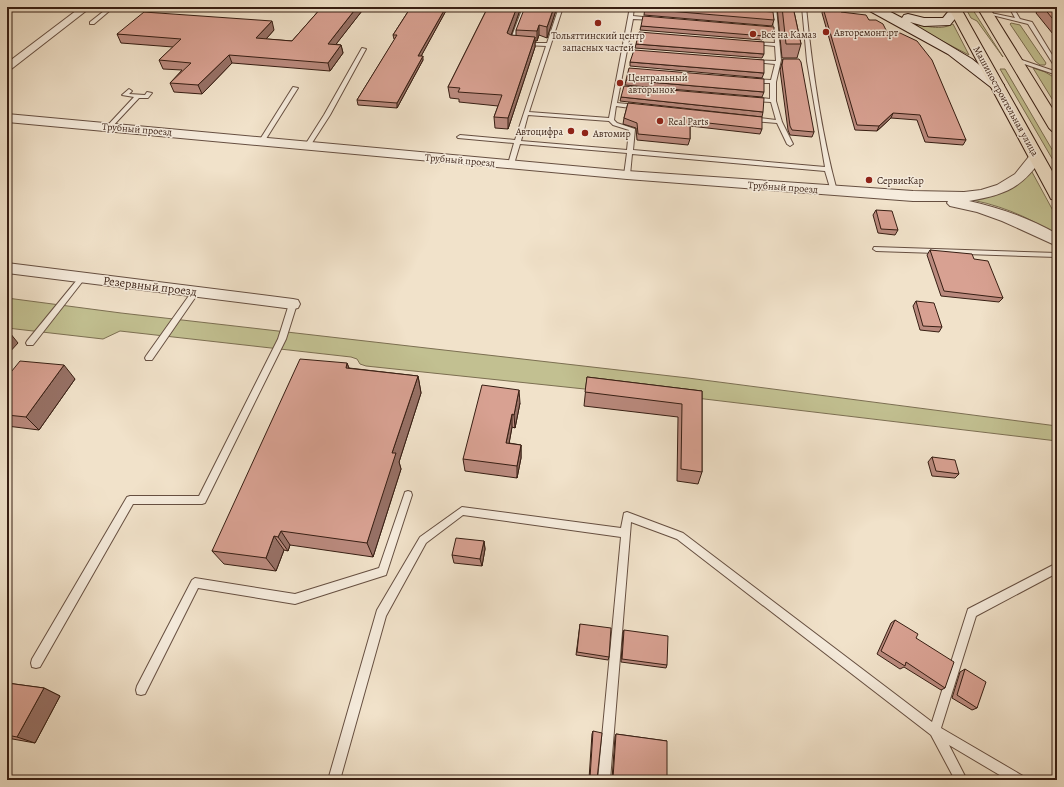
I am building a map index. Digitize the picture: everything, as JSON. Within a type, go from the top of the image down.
[{"type":"main road","points":[[872,7],[955,52],[997,85]]},
{"type":"main road","points":[[886,7],[913,20],[935,23],[946,22],[955,8]]},
{"type":"main road","name":"Машиностроительная улица","points":[[955,8],[1057,195]]},
{"type":"main road","points":[[985,10],[1057,127]]},
{"type":"main road","points":[[982,58],[994,66],[1002,68],[1015,60]]},
{"type":"street","points":[[7,68],[87,7]]},
{"type":"street","name":"Трубный проезд","points":[[7,118],[627,174],[913,196]]},
{"type":"street","points":[[913,196],[964,197],[983,194],[1002,188],[1020,177],[1036,157]]},
{"type":"street","points":[[913,196],[984,209],[1036,229],[1057,241]]},
{"type":"street","name":"Резервный проезд","points":[[7,268],[293,304]]},
{"type":"lane","points":[[92,22],[112,7]]},
{"type":"lane","points":[[525,7],[511,42],[548,46]]},
{"type":"lane","points":[[511,164],[526,113],[562,7]]},
{"type":"lane","points":[[611,120],[632,7]]},
{"type":"lane","points":[[774,7],[778,62],[773,82],[773,101],[779,122],[790,144]]},
{"type":"lane","points":[[804,7],[809,61],[828,169],[834,191]]},
{"type":"lane","points":[[1011,7],[1018,20]]},
{"type":"lane","points":[[985,10],[1030,23],[1057,67]]},
{"type":"lane","points":[[766,16],[774,16]]},
{"type":"lane","points":[[631,17],[662,19]]},
{"type":"lane","points":[[768,28],[775,29]]},
{"type":"lane","points":[[628,32],[636,33]]},
{"type":"lane","points":[[746,43],[777,45]]},
{"type":"lane","points":[[308,145],[328,115],[364,49]]},
{"type":"lane","points":[[625,50],[632,50]]},
{"type":"lane","points":[[747,61],[778,62],[787,60]]},
{"type":"lane","points":[[1015,60],[1057,74]]},
{"type":"lane","points":[[802,61],[809,61]]},
{"type":"lane","points":[[621,68],[629,69]]},
{"type":"lane","points":[[750,80],[773,82]]},
{"type":"lane","points":[[617,87],[625,88]]},
{"type":"lane","points":[[262,141],[295,88]]},
{"type":"lane","points":[[129,91],[125,95],[146,97],[149,93]]},
{"type":"lane","points":[[109,127],[138,96]]},
{"type":"lane","points":[[750,99],[773,101]]},
{"type":"lane","points":[[614,104],[646,108]]},
{"type":"lane","points":[[526,113],[611,120],[615,124],[632,129],[627,174]]},
{"type":"lane","points":[[748,119],[779,122]]},
{"type":"lane","points":[[460,137],[828,169]]},
{"type":"lane","points":[[876,249],[1057,255]]},
{"type":"lane","points":[[30,343],[83,277]]},
{"type":"lane","points":[[149,358],[195,292]]},
{"type":"lane","points":[[36,663],[130,500],[202,500],[282,339],[293,304]]},
{"type":"lane","points":[[141,690],[195,583],[295,599],[383,572],[408,495]]},
{"type":"lane","points":[[334,780],[381,614],[422,540],[462,511],[626,533]]},
{"type":"lane","points":[[604,780],[627,516],[680,536],[935,731],[1019,780]]},
{"type":"lane","points":[[962,780],[935,731],[972,613],[1057,568]]},
{"type":"shaded area","points":[[965,7],[971,7],[1003,57],[977,21],[971,18]]},
{"type":"shaded area","points":[[906,22],[930,27],[941,27],[953,24],[969,55]]},
{"type":"shaded area","points":[[1010,24],[1020,25],[1046,63],[1045,65],[1040,65],[1035,61]]},
{"type":"shaded area","points":[[1033,68],[1045,72],[1057,79],[1057,107]]},
{"type":"shaded area","points":[[1000,69],[1005,69],[1057,158],[1057,167]]},
{"type":"shaded area","points":[[1032,172],[1057,218],[1057,235],[1011,211],[986,203],[960,198],[1007,190],[1024,180]]},
{"type":"shaded area","points":[[7,298],[121,313],[688,378],[1057,426],[1057,441],[696,398],[689,400],[366,366],[360,364],[357,359],[351,357],[120,331],[103,339],[7,328]]},
{"type":"building","points":[[322,7],[357,7],[328,44],[341,45],[328,63],[229,55],[198,85],[170,83],[191,63],[159,60],[181,39],[117,34],[144,12],[272,21],[256,38],[292,41]]},
{"type":"building","points":[[411,7],[446,7],[418,56],[423,56],[397,103],[357,100],[397,35],[393,35]]},
{"type":"building","points":[[488,7],[517,7],[507,33],[511,35],[535,37],[508,118],[494,117],[502,95],[458,92],[460,88],[448,87]]},
{"type":"building","points":[[525,7],[554,7],[547,27],[539,25],[537,31],[516,30]]},
{"type":"building","points":[[645,7],[704,7],[773,12],[774,20],[645,9]]},
{"type":"building","points":[[782,7],[793,7],[801,44],[786,44]]},
{"type":"building","points":[[1043,7],[1057,7],[1057,24]]},
{"type":"building","points":[[823,8],[840,9],[841,12],[866,15],[869,20],[876,20],[883,24],[887,32],[900,33],[917,41],[932,60],[966,140],[928,137],[920,115],[893,113],[879,126],[857,125]]},
{"type":"building","points":[[643,16],[774,27],[774,33],[764,34],[764,36],[641,26]]},
{"type":"building","points":[[639,32],[764,42],[764,54],[636,44]]},
{"type":"building","points":[[634,50],[764,60],[764,73],[630,62]]},
{"type":"building","points":[[783,59],[799,59],[801,62],[814,132],[792,130],[790,126],[782,65]]},
{"type":"building","points":[[629,68],[764,79],[764,92],[626,80]]},
{"type":"building","points":[[624,86],[764,98],[763,112],[621,97]]},
{"type":"building","points":[[628,103],[762,117],[762,129],[690,121],[690,139],[638,134],[637,123],[624,118]]},
{"type":"building","points":[[876,210],[892,211],[898,230],[881,229]]},
{"type":"building","points":[[930,250],[972,254],[974,259],[988,261],[1003,298],[944,291]]},
{"type":"building","points":[[916,301],[934,303],[942,327],[923,326]]},
{"type":"building","points":[[300,359],[347,363],[346,368],[418,376],[392,453],[396,453],[367,543],[281,531],[278,537],[274,536],[266,558],[212,551]]},
{"type":"building","points":[[20,361],[64,365],[26,417],[7,415],[7,377]]},
{"type":"building","points":[[587,377],[702,391],[702,472],[681,469],[682,404],[585,392]]},
{"type":"building","points":[[482,385],[519,390],[506,443],[521,445],[517,466],[463,459]]},
{"type":"building","points":[[932,457],[955,460],[959,474],[936,471]]},
{"type":"building","points":[[456,538],[484,541],[480,559],[452,555]]},
{"type":"building","points":[[895,620],[918,634],[916,638],[954,662],[945,688],[906,662],[905,666],[881,651]]},
{"type":"building","points":[[580,624],[611,628],[609,657],[577,652]]},
{"type":"building","points":[[624,630],[668,636],[667,665],[622,659]]},
{"type":"building","points":[[965,669],[986,682],[977,708],[957,695]]},
{"type":"building","points":[[7,683],[44,688],[17,737],[7,735]]},
{"type":"building","points":[[593,731],[602,733],[597,779],[590,778]]},
{"type":"building","points":[[616,734],[667,741],[667,780],[607,780],[613,778]]},
{"type":"place","name":"Тольяттинский центр запасных частей","points":[[598,23]]},
{"type":"place","name":"Авторемонт.рт","points":[[826,32]]},
{"type":"place","name":"Всё на Камаз","points":[[753,34]]},
{"type":"place","name":"Центральный авторынок","points":[[620,83]]},
{"type":"place","name":"Real Parts","points":[[660,121]]},
{"type":"place","name":"Автоцифра","points":[[571,131]]},
{"type":"place","name":"Автомир","points":[[585,133]]},
{"type":"place","name":"СервисКар","points":[[869,180]]}]
